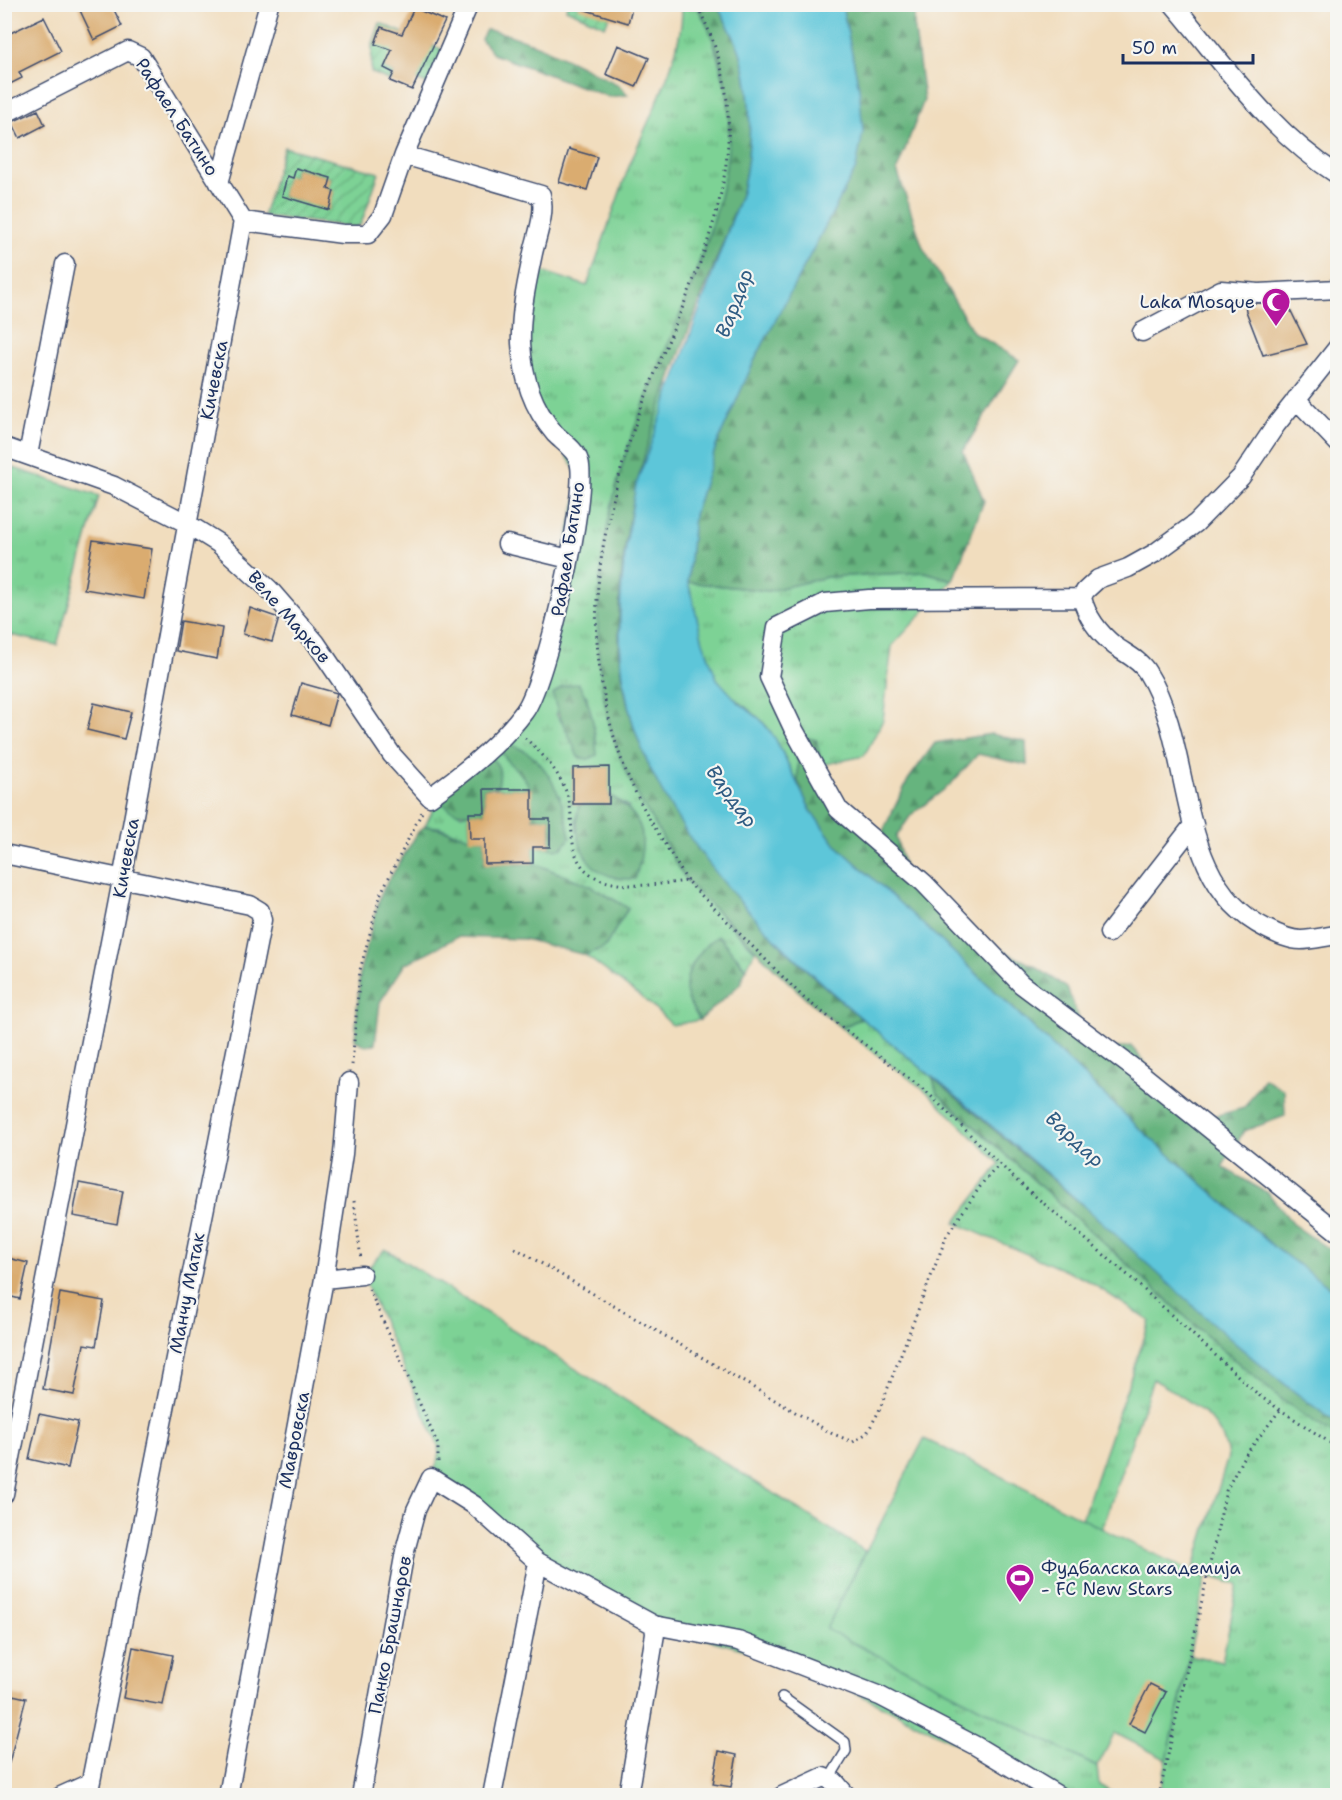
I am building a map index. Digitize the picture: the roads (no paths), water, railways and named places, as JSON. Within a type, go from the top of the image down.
[{"type":"street","name":"Рафаел Батино","points":[[219,183],[269,4]]},
{"type":"street","points":[[243,221],[344,234],[368,234],[383,215],[404,155],[469,4]]},
{"type":"street","points":[[1173,4],[1253,103],[1293,141],[1338,175]]},
{"type":"street","name":"Рафаел Батино","points":[[4,114],[123,53],[133,52],[141,57],[243,221]]},
{"type":"street","name":"Рафаел Батино","points":[[404,155],[531,190],[541,196],[540,220],[524,294],[521,342],[525,376],[532,399],[543,420],[579,461],[581,480],[554,632],[542,674],[530,704],[513,726],[430,797]]},
{"type":"street","name":"Кичевска","points":[[4,1494],[122,880],[243,221]]},
{"type":"street","points":[[28,455],[65,264]]},
{"type":"street","points":[[1142,332],[1221,290],[1259,293],[1338,289]]},
{"type":"street","points":[[1082,598],[1091,583],[1128,568],[1155,553],[1196,523],[1241,477],[1296,399],[1338,347]]},
{"type":"street","points":[[1296,399],[1338,443]]},
{"type":"street","name":"Веле Марков","points":[[4,447],[114,486],[186,523],[218,543],[269,589],[316,643],[392,755],[430,797]]},
{"type":"street","points":[[507,544],[568,559]]},
{"type":"street","points":[[1082,598],[1090,618],[1102,633],[1147,671],[1165,713],[1205,862],[1214,881],[1228,900],[1246,916],[1286,937],[1301,940],[1338,934]]},
{"type":"street","points":[[1082,598],[869,599],[825,603],[777,627],[769,676],[793,728],[838,808],[924,883],[1021,984],[1154,1084],[1338,1232]]},
{"type":"street","points":[[1109,933],[1194,824]]},
{"type":"street","name":"Манчу Матак","points":[[4,854],[250,905],[260,911],[262,921],[89,1789],[62,1796]]},
{"type":"street","name":"Мавровска","points":[[228,1796],[324,1279],[343,1154],[349,1082]]},
{"type":"street","points":[[324,1279],[362,1275]]},
{"type":"street","name":"Панко Брашнаров","points":[[361,1796],[405,1551],[416,1510],[431,1478],[474,1505],[538,1562]]},
{"type":"street","points":[[492,1796],[538,1562],[654,1625],[738,1641],[880,1696],[976,1746],[1059,1796]]},
{"type":"street","points":[[628,1796],[655,1634],[654,1625]]},
{"type":"street","points":[[782,1796],[817,1778],[832,1780],[847,1796]]},
{"type":"lane","points":[[782,1697],[845,1742],[846,1751],[832,1780]]},
{"type":"water","name":"Вардар","points":[[717,5],[842,5],[859,88],[863,132],[856,168],[754,361],[716,446],[694,515],[688,582],[703,642],[717,679],[738,702],[761,720],[775,738],[811,811],[835,844],[962,960],[1141,1130],[1274,1247],[1337,1293],[1337,1423],[1232,1341],[1067,1191],[887,1040],[803,966],[763,927],[726,885],[692,840],[663,794],[640,744],[630,713],[620,648],[625,550],[636,485],[742,192],[748,158],[750,124],[745,72],[736,42]]},
{"type":"place","name":"Laka Mosque","points":[[1276,328]]},
{"type":"place","name":"Фудбалска академија - FC New Stars","points":[[1020,1604]]}]
